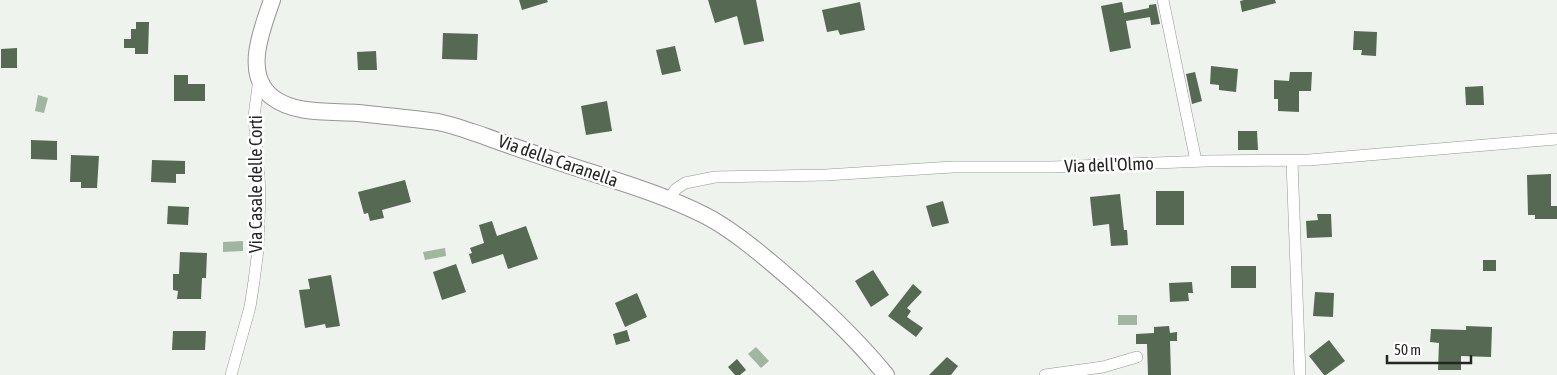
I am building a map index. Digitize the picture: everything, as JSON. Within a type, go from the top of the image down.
[{"type":"main road","points":[[259,79],[257,66],[258,48],[272,0]]},
{"type":"main road","name":"Via della Caranella","points":[[259,79],[268,93],[279,102],[289,106],[398,117],[443,124],[669,199],[712,219],[732,232],[794,281],[853,338],[886,375]]},
{"type":"street","points":[[1162,0],[1196,161]]},
{"type":"street","name":"Via Casale delle Corti","points":[[231,375],[251,300],[258,250],[260,191],[254,116],[259,79]]},
{"type":"street","name":"Via dell'Olmo","points":[[669,199],[685,183],[715,177],[799,176],[953,167],[1052,167],[1196,161],[1292,160],[1352,157],[1557,140]]},
{"type":"street","points":[[1292,160],[1300,375]]},
{"type":"street","points":[[1045,375],[1113,370],[1136,357]]},
{"type":"shaded area","points":[[38,95],[48,98],[44,113],[35,111]]},
{"type":"shaded area","points":[[243,241],[243,251],[223,252],[223,242]]},
{"type":"shaded area","points":[[445,248],[446,256],[425,260],[423,252]]},
{"type":"shaded area","points":[[1118,315],[1137,315],[1137,325],[1118,325]]},
{"type":"shaded area","points":[[756,347],[769,361],[761,368],[748,354]]},
{"type":"building","points":[[519,0],[547,0],[548,2],[522,10]]},
{"type":"building","points":[[708,0],[756,0],[764,41],[744,45],[737,16],[715,23]]},
{"type":"building","points":[[1275,0],[1276,3],[1242,12],[1240,1]]},
{"type":"building","points":[[860,2],[865,30],[840,35],[838,30],[827,32],[822,10]]},
{"type":"building","points":[[1122,2],[1124,13],[1149,8],[1149,5],[1156,4],[1160,24],[1151,25],[1150,17],[1126,21],[1131,48],[1110,52],[1101,6]]},
{"type":"building","points":[[136,22],[149,22],[148,54],[135,54],[135,48],[124,48],[124,39],[131,39],[131,29],[136,29]]},
{"type":"building","points":[[1354,31],[1377,32],[1376,56],[1361,55],[1362,50],[1353,50]]},
{"type":"building","points":[[443,33],[478,34],[477,60],[442,59]]},
{"type":"building","points":[[675,46],[681,71],[662,75],[656,50]]},
{"type":"building","points":[[17,48],[17,68],[1,68],[1,49]]},
{"type":"building","points":[[376,51],[377,70],[358,70],[357,52]]},
{"type":"building","points":[[1211,66],[1238,69],[1236,92],[1219,90],[1219,85],[1210,84]]},
{"type":"building","points":[[1195,72],[1202,101],[1192,104],[1186,74]]},
{"type":"building","points":[[1290,72],[1312,72],[1311,91],[1299,91],[1299,112],[1278,111],[1278,99],[1274,99],[1274,80],[1289,81]]},
{"type":"building","points":[[174,75],[188,75],[188,84],[205,84],[205,101],[174,101]]},
{"type":"building","points":[[1483,86],[1484,105],[1466,105],[1465,87]]},
{"type":"building","points":[[607,101],[612,131],[586,135],[581,106]]},
{"type":"building","points":[[1238,131],[1257,131],[1258,150],[1238,150]]},
{"type":"building","points":[[31,140],[57,141],[57,160],[31,159]]},
{"type":"building","points":[[71,155],[99,156],[97,188],[81,188],[81,182],[70,182]]},
{"type":"building","points":[[152,160],[185,161],[185,174],[176,174],[176,183],[151,182]]},
{"type":"building","points":[[1551,174],[1551,206],[1557,206],[1557,219],[1535,219],[1535,215],[1528,215],[1527,175]]},
{"type":"building","points":[[405,180],[411,202],[382,210],[384,218],[370,221],[368,213],[364,214],[358,192]]},
{"type":"building","points":[[1156,191],[1184,191],[1184,225],[1156,225]]},
{"type":"building","points":[[1120,194],[1124,230],[1127,230],[1128,245],[1111,246],[1109,224],[1093,226],[1090,197]]},
{"type":"building","points":[[943,201],[949,223],[932,227],[926,206]]},
{"type":"building","points":[[168,206],[189,207],[188,225],[167,224]]},
{"type":"building","points":[[1317,214],[1331,214],[1332,237],[1307,238],[1306,221],[1318,220]]},
{"type":"building","points":[[492,221],[497,236],[526,226],[538,259],[508,269],[503,254],[472,264],[469,254],[472,253],[470,248],[484,243],[479,225]]},
{"type":"building","points":[[180,252],[207,253],[206,278],[202,278],[201,299],[177,299],[178,291],[173,290],[173,274],[179,274]]},
{"type":"building","points":[[1483,260],[1496,260],[1496,271],[1483,271]]},
{"type":"building","points":[[456,264],[466,292],[442,300],[433,272]]},
{"type":"building","points":[[1231,266],[1256,266],[1256,288],[1231,288]]},
{"type":"building","points":[[873,270],[889,295],[871,307],[855,281]]},
{"type":"building","points":[[331,275],[340,326],[326,328],[325,324],[305,328],[299,290],[310,289],[308,279]]},
{"type":"building","points":[[1192,282],[1193,293],[1188,293],[1189,301],[1170,302],[1169,283]]},
{"type":"building","points":[[913,284],[922,292],[907,308],[911,311],[907,317],[923,328],[916,337],[888,316]]},
{"type":"building","points":[[1315,292],[1334,293],[1333,317],[1313,316]]},
{"type":"building","points":[[637,293],[647,317],[625,327],[615,303]]},
{"type":"building","points":[[1169,326],[1170,333],[1177,332],[1177,341],[1170,341],[1171,375],[1148,375],[1147,344],[1136,344],[1136,334],[1154,333],[1154,327]]},
{"type":"building","points":[[1466,326],[1492,327],[1491,357],[1461,356],[1461,370],[1438,370],[1439,343],[1430,342],[1431,329],[1466,330]]},
{"type":"building","points":[[627,330],[630,341],[616,345],[613,334]]},
{"type":"building","points":[[173,331],[206,331],[205,350],[172,350]]},
{"type":"building","points":[[1329,340],[1345,361],[1324,375],[1309,356]]},
{"type":"building","points":[[947,357],[958,366],[951,375],[929,375]]},
{"type":"building","points":[[737,359],[746,370],[740,375],[735,375],[728,367]]}]
